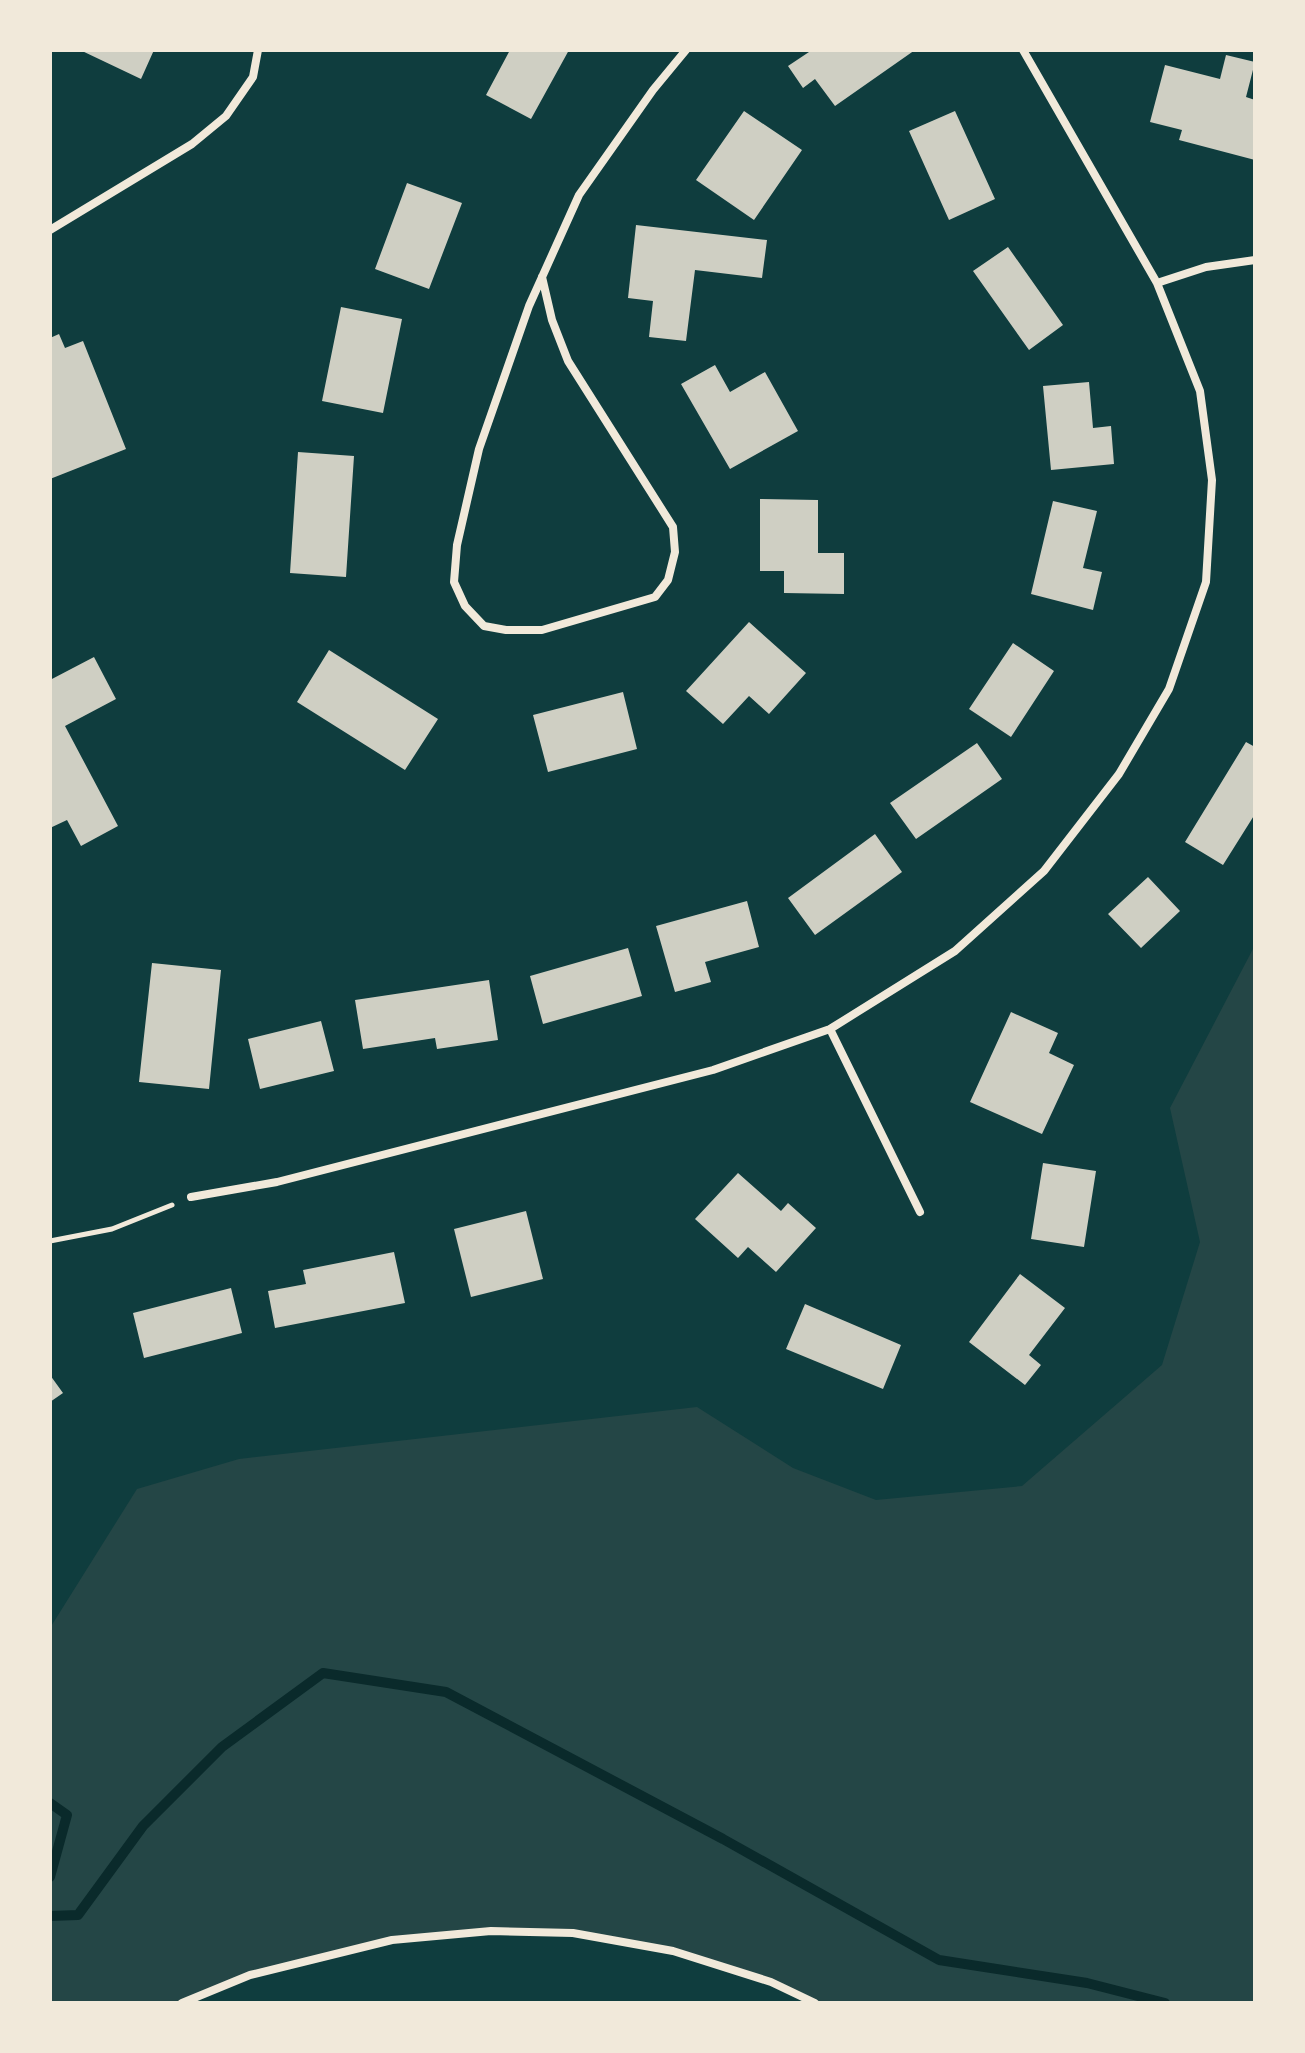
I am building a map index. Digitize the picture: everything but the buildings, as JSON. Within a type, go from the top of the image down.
[{"type":"street","points":[[50,230],[192,144],[226,116],[253,77],[258,50]]},
{"type":"street","points":[[542,277],[552,320],[568,361],[673,527],[675,552],[668,580],[655,597],[542,630],[506,630],[484,626],[465,606],[454,582],[457,545],[479,449],[529,306],[542,277],[579,195],[653,90],[686,50]]},
{"type":"street","points":[[191,1197],[277,1182],[713,1070],[830,1029],[955,951],[1044,871],[1119,774],[1169,689],[1206,582],[1212,480],[1200,391],[1157,283],[1023,50]]},
{"type":"street","points":[[1157,283],[1206,267],[1255,260]]},
{"type":"street","points":[[830,1029],[920,1212]]},
{"type":"street","points":[[182,2003],[250,1975],[392,1940],[491,1931],[573,1933],[673,1951],[771,1982],[815,2003]]},
{"type":"path","points":[[50,1241],[112,1229],[191,1197]]},
{"type":"shaded area","points":[[1255,945],[1255,2003],[815,2003],[771,1982],[673,1951],[573,1933],[491,1931],[392,1940],[250,1975],[182,2003],[50,2003],[50,1628],[137,1489],[239,1459],[697,1407],[793,1468],[876,1500],[1022,1486],[1162,1365],[1200,1242],[1170,1108]]},
{"type":"waterway","points":[[50,1916],[78,1915],[143,1826],[222,1747],[323,1673],[446,1692],[723,1839],[939,1960],[1087,1983],[1165,2003]]},
{"type":"waterway","points":[[50,1803],[67,1815],[50,1877]]}]
